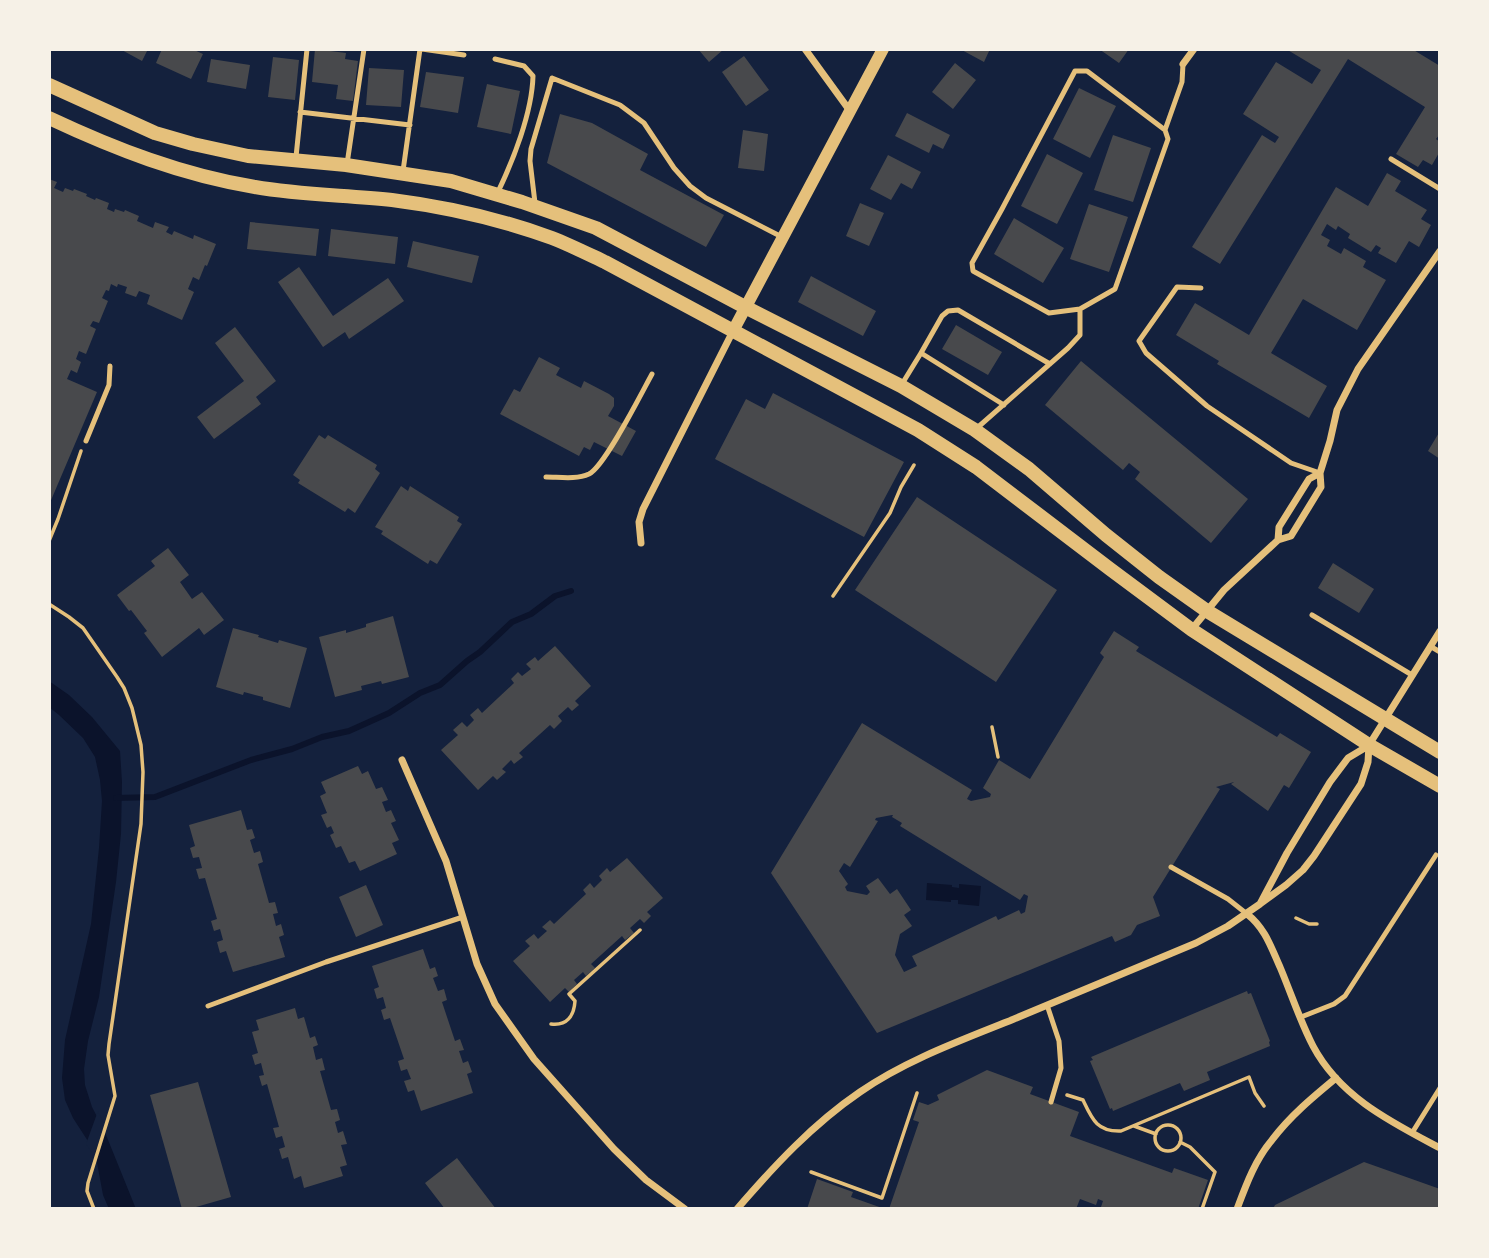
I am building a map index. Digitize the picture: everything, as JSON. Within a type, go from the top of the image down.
[{"type":"main road","points":[[49,85],[155,134],[192,144],[248,156],[346,165],[451,181],[535,206],[596,228],[901,386],[975,430],[1029,469],[1158,578],[1207,611],[1440,752]]},
{"type":"main road","points":[[49,118],[154,162],[203,176],[304,194],[435,206],[500,221],[554,239],[605,262],[918,430],[976,467],[1192,629],[1369,745],[1440,786]]},
{"type":"street","points":[[805,49],[850,111]]},
{"type":"street","points":[[641,543],[639,522],[643,509],[745,307],[883,49]]},
{"type":"street","points":[[1183,64],[1194,49]]},
{"type":"street","points":[[1192,629],[1224,590],[1278,540],[1290,537],[1321,487],[1321,473],[1337,410],[1358,369],[1440,251]]},
{"type":"street","points":[[1278,540],[1279,527],[1292,506],[1309,480],[1321,473]]},
{"type":"street","points":[[1292,506],[1305,514]]},
{"type":"street","points":[[737,1209],[804,1138],[836,1109],[863,1090],[918,1060],[1196,943],[1247,914],[1279,891],[1303,870],[1361,783],[1368,762],[1369,745],[1440,631]]},
{"type":"street","points":[[1260,904],[1287,853],[1336,774],[1348,758],[1369,745]]},
{"type":"street","points":[[402,760],[446,861],[477,964],[495,1004],[534,1059],[614,1149],[646,1180],[685,1209]]},
{"type":"street","points":[[1247,914],[1264,932],[1313,1046],[1336,1078],[1372,1111],[1440,1148]]},
{"type":"street","points":[[1237,1209],[1260,1156],[1272,1139],[1314,1096],[1336,1078]]},
{"type":"lane","points":[[296,161],[307,49]]},
{"type":"lane","points":[[346,165],[364,49]]},
{"type":"lane","points":[[402,174],[421,49],[464,55]]},
{"type":"lane","points":[[495,59],[524,66],[533,76],[532,96],[521,133],[497,194]]},
{"type":"lane","points":[[1165,130],[1182,82],[1183,64]]},
{"type":"lane","points":[[1075,71],[1087,71],[1165,130],[1168,139],[1115,289],[1080,309],[1049,313],[973,271],[972,263],[1075,71]]},
{"type":"lane","points":[[535,206],[531,149],[552,78],[621,105],[644,123],[674,168],[690,186],[706,198],[782,237]]},
{"type":"lane","points":[[300,112],[410,125]]},
{"type":"lane","points":[[1391,159],[1440,189]]},
{"type":"lane","points":[[1201,288],[1177,287],[1139,341],[1146,353],[1207,406],[1238,428],[1291,463],[1321,473]]},
{"type":"lane","points":[[975,430],[1080,335],[1080,309]]},
{"type":"lane","points":[[901,386],[942,316],[948,311],[958,310],[1050,364]]},
{"type":"lane","points":[[921,353],[1004,405]]},
{"type":"lane","points":[[86,441],[109,385],[110,366]]},
{"type":"lane","points":[[546,478],[576,477],[596,470],[652,374]]},
{"type":"lane","points":[[1312,615],[1412,676]]},
{"type":"lane","points":[[1430,646],[1440,652]]},
{"type":"lane","points":[[1301,1017],[1334,1004],[1345,996],[1436,855]]},
{"type":"lane","points":[[1171,867],[1221,895],[1247,914]]},
{"type":"lane","points":[[208,1006],[326,962],[463,917]]},
{"type":"lane","points":[[1047,1005],[1059,1041],[1061,1068],[1051,1102]]},
{"type":"lane","points":[[1412,1133],[1440,1088]]},
{"type":"path","points":[[49,541],[86,441]]},
{"type":"path","points":[[833,596],[890,513],[914,466]]},
{"type":"path","points":[[49,604],[83,628],[124,688],[137,724],[141,745],[141,824],[108,1055],[115,1096],[90,1174],[87,1191],[94,1209]]},
{"type":"path","points":[[992,727],[998,757]]},
{"type":"path","points":[[1296,918],[1309,924],[1317,924]]},
{"type":"path","points":[[551,1024],[564,1023],[571,1018],[575,1001],[569,994],[640,930]]},
{"type":"path","points":[[1065,1094],[1083,1100],[1091,1118],[1104,1129],[1121,1131],[1249,1077],[1264,1106]]},
{"type":"path","points":[[811,1172],[882,1198],[917,1093]]},
{"type":"path","points":[[1133,1125],[1156,1134]]},
{"type":"path","points":[[1165,1125],[1174,1126],[1180,1133],[1180,1142],[1175,1149],[1168,1151],[1157,1146],[1155,1138],[1158,1130],[1165,1125]]},
{"type":"path","points":[[1180,1142],[1190,1147],[1215,1171],[1202,1209]]},
{"type":"water","points":[[49,681],[69,695],[92,717],[120,751],[121,834],[116,882],[99,997],[84,1069],[85,1085],[92,1107],[136,1209],[109,1209],[103,1195],[95,1152],[65,1100],[62,1078],[65,1040],[91,924],[102,801],[95,757],[83,738],[49,707]]},
{"type":"water","points":[[927,883],[959,888],[959,884],[981,886],[979,906],[958,904],[958,900],[926,900]]},
{"type":"pier","points":[[98,1111],[105,1126],[93,1158],[86,1144]]},
{"type":"building","points":[[120,49],[148,49],[142,61]]},
{"type":"building","points":[[162,49],[192,49],[203,54],[191,79],[156,63]]},
{"type":"building","points":[[315,49],[346,53],[345,59],[358,61],[353,101],[336,99],[338,85],[312,82]]},
{"type":"building","points":[[698,49],[724,49],[709,62]]},
{"type":"building","points":[[960,49],[990,49],[984,62]]},
{"type":"building","points":[[1099,49],[1129,49],[1119,63]]},
{"type":"building","points":[[1286,49],[1412,49],[1440,66],[1440,134],[1436,139],[1440,142],[1440,151],[1432,165],[1423,160],[1418,167],[1396,154],[1425,107],[1348,59],[1220,264],[1192,247],[1262,135],[1275,143],[1279,137],[1243,114],[1276,62],[1312,84],[1321,70]]},
{"type":"building","points":[[744,56],[769,90],[746,106],[722,72]]},
{"type":"building","points":[[273,57],[299,60],[295,100],[268,97]]},
{"type":"building","points":[[211,59],[250,65],[246,89],[207,82]]},
{"type":"building","points":[[955,63],[976,80],[953,109],[932,92]]},
{"type":"building","points":[[369,68],[404,70],[401,107],[366,105]]},
{"type":"building","points":[[426,72],[464,77],[458,113],[420,107]]},
{"type":"building","points":[[487,84],[520,91],[511,134],[477,127]]},
{"type":"building","points":[[1079,88],[1116,106],[1090,158],[1053,139]]},
{"type":"building","points":[[907,113],[950,135],[943,149],[933,144],[929,153],[895,136]]},
{"type":"building","points":[[560,114],[592,123],[648,154],[640,170],[724,215],[706,247],[547,163]]},
{"type":"building","points":[[743,130],[768,134],[764,171],[738,168]]},
{"type":"building","points":[[1113,135],[1151,148],[1133,202],[1094,190]]},
{"type":"building","points":[[1047,154],[1083,173],[1057,224],[1021,206]]},
{"type":"building","points":[[888,155],[921,172],[912,189],[901,183],[891,200],[870,189]]},
{"type":"building","points":[[1387,173],[1401,181],[1395,191],[1427,210],[1421,219],[1431,225],[1419,247],[1409,241],[1396,263],[1378,253],[1381,248],[1376,245],[1371,252],[1348,238],[1350,234],[1338,226],[1336,230],[1327,224],[1321,235],[1330,240],[1327,246],[1341,254],[1344,248],[1366,261],[1363,267],[1386,280],[1357,330],[1303,299],[1271,353],[1327,386],[1309,418],[1217,364],[1219,361],[1176,335],[1195,303],[1249,335],[1336,187],[1368,206]]},
{"type":"building","points":[[49,179],[57,182],[54,188],[63,192],[65,188],[74,189],[87,194],[86,196],[95,200],[96,198],[109,203],[107,209],[114,212],[115,209],[125,210],[139,216],[137,221],[153,228],[155,222],[169,227],[166,232],[172,235],[174,231],[193,239],[194,235],[216,244],[199,280],[193,277],[188,289],[194,292],[182,320],[147,304],[150,295],[139,291],[136,297],[125,293],[127,287],[118,284],[117,287],[111,284],[109,291],[106,290],[102,298],[108,301],[99,323],[93,321],[90,326],[96,329],[86,354],[79,351],[76,359],[81,362],[77,373],[71,370],[67,379],[97,392],[49,505]]},
{"type":"building","points":[[860,203],[884,213],[869,246],[846,236]]},
{"type":"building","points":[[1089,204],[1128,217],[1109,272],[1070,259]]},
{"type":"building","points":[[1014,218],[1064,248],[1043,283],[994,254]]},
{"type":"building","points":[[250,222],[319,229],[316,256],[247,249]]},
{"type":"building","points":[[331,229],[398,237],[395,264],[328,256]]},
{"type":"building","points":[[413,241],[479,256],[472,283],[407,267]]},
{"type":"building","points":[[299,267],[333,316],[388,278],[404,301],[349,339],[345,332],[323,347],[278,282]]},
{"type":"building","points":[[811,276],[876,311],[863,336],[798,302]]},
{"type":"building","points":[[956,325],[1002,352],[988,375],[942,349]]},
{"type":"building","points":[[235,327],[276,381],[256,397],[261,404],[214,439],[197,417],[244,381],[215,343]]},
{"type":"building","points":[[539,357],[560,368],[556,375],[581,388],[584,381],[614,398],[614,406],[608,416],[636,431],[622,456],[594,442],[590,450],[584,447],[579,456],[500,414],[514,389],[520,392]]},
{"type":"building","points":[[1081,361],[1248,499],[1211,543],[1135,479],[1140,472],[1129,463],[1123,470],[1045,405]]},
{"type":"building","points":[[773,393],[904,462],[864,537],[715,459],[746,399],[765,409]]},
{"type":"building","points":[[1440,431],[1440,459],[1428,451]]},
{"type":"building","points":[[319,435],[325,439],[328,435],[377,465],[375,469],[380,473],[355,513],[348,508],[345,512],[298,483],[300,480],[293,475]]},
{"type":"building","points":[[401,486],[408,491],[410,486],[459,517],[457,521],[462,524],[437,564],[430,560],[428,564],[381,534],[383,531],[375,527]]},
{"type":"building","points":[[917,497],[1057,590],[996,682],[855,590]]},
{"type":"building","points":[[168,548],[189,575],[180,582],[192,599],[202,592],[224,620],[204,635],[199,628],[162,657],[144,633],[147,631],[117,595],[155,566],[151,561]]},
{"type":"building","points":[[1333,563],[1374,589],[1359,613],[1318,588]]},
{"type":"building","points":[[393,616],[409,677],[361,686],[362,690],[335,697],[319,637],[346,630],[346,633]]},
{"type":"building","points":[[233,628],[278,643],[279,640],[307,648],[290,708],[263,700],[263,697],[244,692],[243,695],[216,687]]},
{"type":"building","points":[[1114,631],[1139,647],[1136,651],[1277,737],[1280,733],[1311,752],[1289,788],[1284,785],[1268,811],[1231,784],[1234,782],[1216,787],[1220,789],[1153,897],[1160,916],[1137,925],[1131,935],[1115,942],[1112,936],[877,1033],[771,873],[862,723],[972,790],[967,799],[971,801],[990,797],[991,794],[983,788],[999,760],[1030,779],[1104,657],[1100,653]],"holes":[[[893,815],[892,817],[902,823],[900,826],[1020,900],[1024,894],[1028,896],[1025,912],[1021,914],[1019,910],[998,920],[996,916],[912,956],[917,966],[904,972],[895,955],[900,934],[912,926],[904,915],[911,910],[897,889],[890,894],[878,878],[866,886],[870,892],[867,895],[847,891],[845,887],[848,884],[839,871],[844,863],[850,867],[878,821],[876,818]]]},
{"type":"building","points":[[555,646],[591,686],[575,701],[579,705],[572,711],[568,707],[558,716],[562,721],[554,729],[550,725],[519,753],[523,757],[514,764],[511,760],[502,769],[506,772],[497,780],[493,776],[478,790],[441,750],[458,735],[453,730],[462,722],[467,727],[474,720],[470,715],[478,708],[482,713],[514,683],[511,679],[518,672],[522,676],[531,669],[526,664],[535,657],[538,661]]},
{"type":"building","points":[[358,766],[362,774],[368,771],[376,789],[382,787],[388,800],[382,802],[386,812],[391,810],[396,821],[391,823],[399,840],[392,843],[397,854],[360,871],[355,861],[349,863],[341,846],[336,848],[330,835],[334,833],[331,826],[327,828],[321,815],[327,813],[320,796],[326,793],[321,782]]},
{"type":"building","points":[[241,810],[247,830],[252,829],[255,838],[250,840],[254,853],[260,851],[263,862],[258,864],[269,903],[275,902],[278,913],[273,914],[276,926],[281,924],[284,935],[279,937],[285,957],[233,972],[226,951],[220,953],[217,942],[223,940],[220,929],[214,931],[211,921],[217,919],[205,878],[199,879],[196,869],[202,868],[199,857],[193,858],[190,848],[195,846],[189,825]]},
{"type":"building","points":[[627,858],[663,898],[647,912],[651,916],[644,923],[640,919],[630,928],[634,933],[625,940],[622,936],[591,964],[595,968],[586,976],[583,972],[574,980],[577,984],[569,992],[565,988],[550,1002],[513,961],[530,946],[525,941],[534,934],[538,939],[547,931],[542,927],[550,920],[554,924],[586,894],[583,890],[590,883],[594,888],[602,880],[599,876],[607,868],[610,872]]},
{"type":"building","points":[[366,885],[383,925],[356,937],[339,897]]},
{"type":"building","points":[[423,949],[430,969],[435,967],[438,976],[433,978],[438,991],[444,989],[447,1000],[442,1002],[455,1041],[460,1039],[464,1050],[459,1051],[463,1063],[468,1061],[472,1072],[467,1074],[473,1093],[421,1111],[414,1090],[408,1092],[404,1081],[411,1079],[407,1069],[401,1071],[398,1061],[404,1059],[390,1018],[384,1020],[381,1010],[386,1008],[383,997],[377,999],[374,989],[379,987],[372,966]]},
{"type":"building","points":[[1247,991],[1248,994],[1251,993],[1270,1046],[1207,1072],[1210,1080],[1184,1091],[1180,1083],[1113,1111],[1110,1109],[1090,1061],[1093,1060],[1091,1057]]},
{"type":"building","points":[[295,1008],[298,1019],[304,1017],[310,1038],[315,1036],[318,1045],[313,1047],[316,1060],[322,1058],[325,1070],[320,1071],[331,1110],[337,1109],[340,1120],[335,1122],[338,1133],[343,1131],[347,1144],[341,1145],[347,1165],[340,1167],[343,1176],[304,1188],[301,1176],[294,1179],[288,1157],[282,1159],[279,1149],[285,1147],[282,1136],[276,1138],[273,1128],[279,1127],[267,1084],[262,1086],[259,1076],[264,1075],[261,1063],[255,1065],[252,1055],[258,1053],[252,1032],[259,1030],[256,1020]]},
{"type":"building","points":[[987,1070],[1033,1087],[1030,1094],[1079,1112],[1070,1136],[1172,1173],[1174,1168],[1208,1180],[1198,1209],[1108,1209],[1101,1207],[1103,1201],[1098,1199],[1096,1205],[1080,1199],[1076,1209],[889,1209],[919,1122],[913,1120],[919,1102],[928,1105],[939,1100],[937,1095]]},
{"type":"building","points":[[198,1082],[231,1197],[182,1209],[150,1095]]},
{"type":"building","points":[[457,1158],[496,1209],[445,1209],[425,1183]]},
{"type":"building","points":[[1364,1162],[1440,1189],[1440,1209],[1273,1209],[1275,1205]]},
{"type":"building","points":[[817,1179],[853,1192],[851,1197],[885,1209],[807,1209]]},
{"type":"waterway","points":[[116,798],[155,797],[251,760],[349,731],[389,713],[420,693],[440,685],[512,622],[531,614],[555,596],[571,591]]}]
